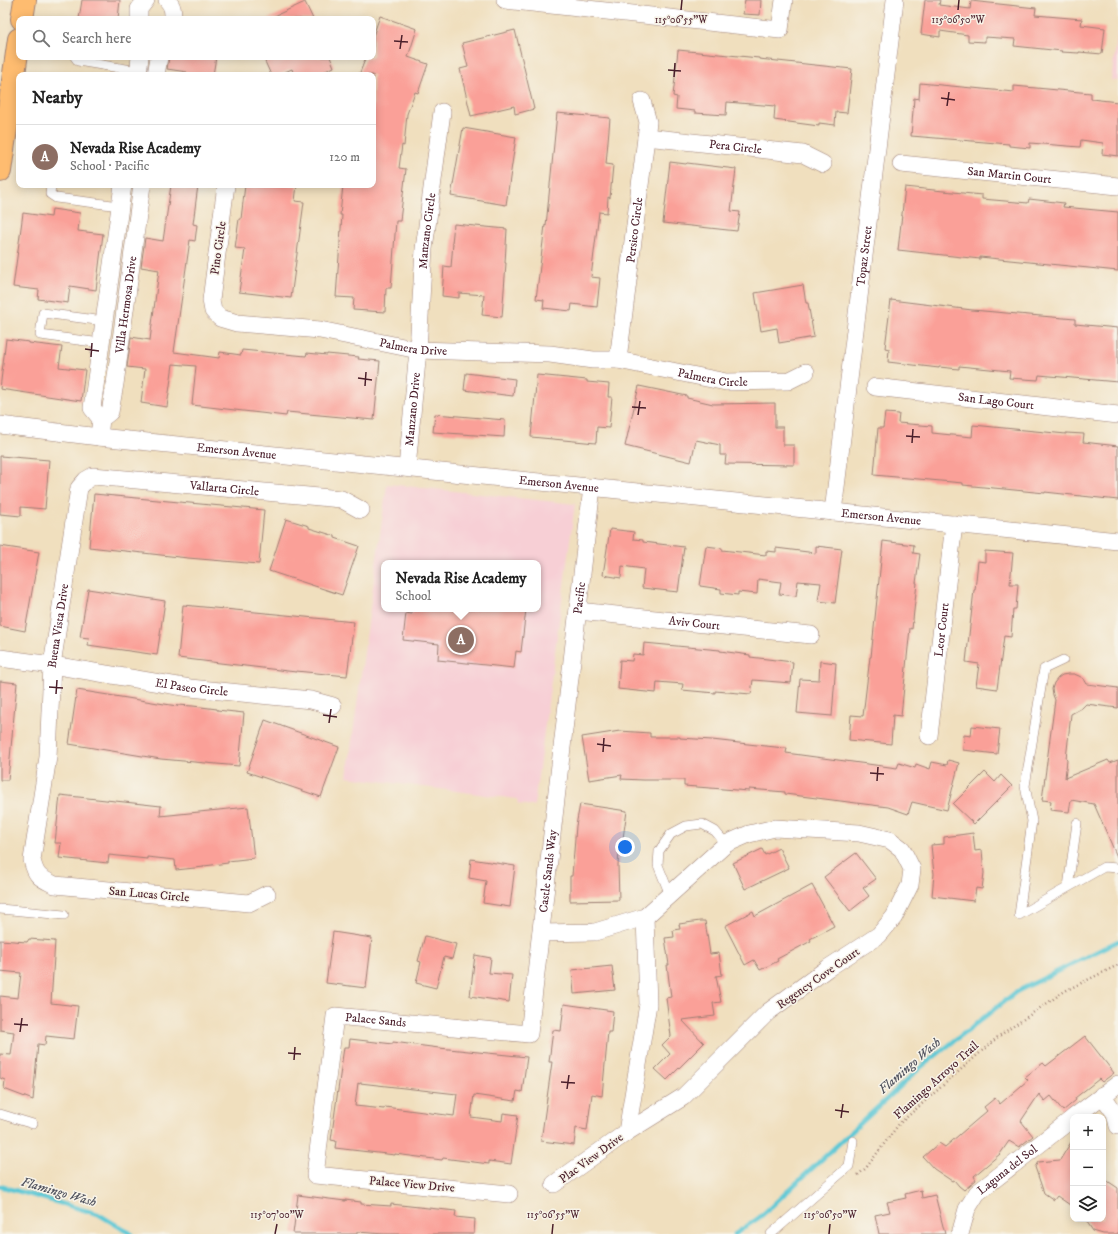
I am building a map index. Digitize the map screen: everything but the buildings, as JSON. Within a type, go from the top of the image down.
[{"type":"main road","points":[[22,16],[24,0]]},
{"type":"main road","points":[[0,171],[16,59]]},
{"type":"street","points":[[139,16],[139,9],[146,0]]},
{"type":"street","points":[[167,0],[173,11],[173,16]]},
{"type":"street","points":[[505,0],[780,30],[784,0]]},
{"type":"street","name":"Topaz Street","points":[[833,512],[895,0]]},
{"type":"street","name":"Persico Circle","points":[[618,360],[648,122],[642,101]]},
{"type":"street","name":"Manzano Circle","points":[[418,350],[424,249],[442,112]]},
{"type":"street","name":"Pera Circle","points":[[646,137],[803,154],[823,164]]},
{"type":"street","name":"San Martin Court","points":[[901,164],[1118,186]]},
{"type":"street","name":"Pino Circle","points":[[213,310],[211,300],[226,188]]},
{"type":"street","name":"Villa Hermosa Drive","points":[[99,437],[101,418],[92,408],[109,333],[128,193]]},
{"type":"street","name":"Palmera Drive","points":[[213,310],[220,318],[237,323],[320,330],[418,350],[550,354],[593,360],[618,360]]},
{"type":"street","name":"Villa Hermosa Drive","points":[[101,418],[110,412],[109,333]]},
{"type":"street","name":"Manzano Drive","points":[[406,468],[418,350]]},
{"type":"street","name":"Palmera Circle","points":[[618,360],[726,382],[788,381],[806,372]]},
{"type":"street","name":"San Lago Court","points":[[875,387],[1118,415]]},
{"type":"street","name":"Emerson Avenue","points":[[0,425],[99,437],[1118,541]]},
{"type":"street","name":"Vallarta Circle","points":[[86,480],[93,476],[341,498],[361,510]]},
{"type":"street","name":"Buena Vista Drive","points":[[34,870],[32,860],[48,757],[52,665],[79,488],[86,480]]},
{"type":"street","name":"Pacific","points":[[567,708],[592,487]]},
{"type":"street","name":"Leor Court","points":[[929,736],[954,524]]},
{"type":"street","name":"Aviv Court","points":[[578,611],[811,635]]},
{"type":"street","name":"El Paseo Circle","points":[[0,658],[190,688],[312,700],[333,706]]},
{"type":"street","name":"Castle Sands Way","points":[[529,1034],[567,708]]},
{"type":"street","name":"Regency Cove Court","points":[[541,933],[595,932],[645,917],[726,844],[749,834],[775,828],[859,833],[890,840],[902,849],[912,869],[910,885],[894,917],[879,935],[828,968],[768,1012],[683,1097],[627,1132]]},
{"type":"street","name":"San Lucas Circle","points":[[34,870],[41,878],[55,885],[249,903],[266,894]]},
{"type":"street","points":[[627,1132],[648,1004],[645,917]]},
{"type":"street","name":"Palace Sands","points":[[315,1175],[335,1016],[529,1034]]},
{"type":"street","name":"Laguna del Sol","points":[[1078,1114],[1118,1084]]},
{"type":"street","points":[[1102,1095],[1115,1113],[1118,1126]]},
{"type":"street","name":"Laguna del Sol","points":[[960,1234],[966,1209],[977,1193],[1070,1120]]},
{"type":"street","name":"Plac View Drive","points":[[554,1184],[627,1132]]},
{"type":"street","name":"Palace View Drive","points":[[315,1175],[509,1194]]},
{"type":"lane","points":[[77,60],[139,66],[157,65]]},
{"type":"lane","points":[[51,188],[50,194],[56,198],[128,193]]},
{"type":"lane","points":[[43,313],[109,333],[40,335],[43,313]]},
{"type":"lane","points":[[1063,660],[1044,669],[1025,786],[1032,821],[1019,915],[1104,867],[1118,868]]},
{"type":"lane","points":[[1068,887],[1077,823]]},
{"type":"lane","points":[[670,895],[658,865],[659,851],[671,834],[686,826],[702,824],[715,831],[726,844]]},
{"type":"lane","points":[[0,908],[64,915]]},
{"type":"lane","points":[[0,1114],[33,1124]]},
{"type":"lane","points":[[770,1234],[849,1166],[853,1141]]},
{"type":"path","name":"Flamingo Arroyo Trail","points":[[854,1178],[866,1168],[899,1124],[999,1036],[1065,991],[1118,965]]},
{"type":"shaded area","points":[[1118,31],[1118,81],[1111,80]]},
{"type":"shaded area","points":[[387,484],[575,504],[534,806],[518,804],[517,799],[347,777]]},
{"type":"waterway","name":"Flamingo Wash","points":[[735,1234],[760,1217],[920,1068],[1016,992],[1118,941]]},
{"type":"waterway","name":"Flamingo Wash","points":[[0,1186],[98,1214],[131,1234]]},
{"type":"place","name":"Nevada Rise Academy","points":[[461,640]]}]
